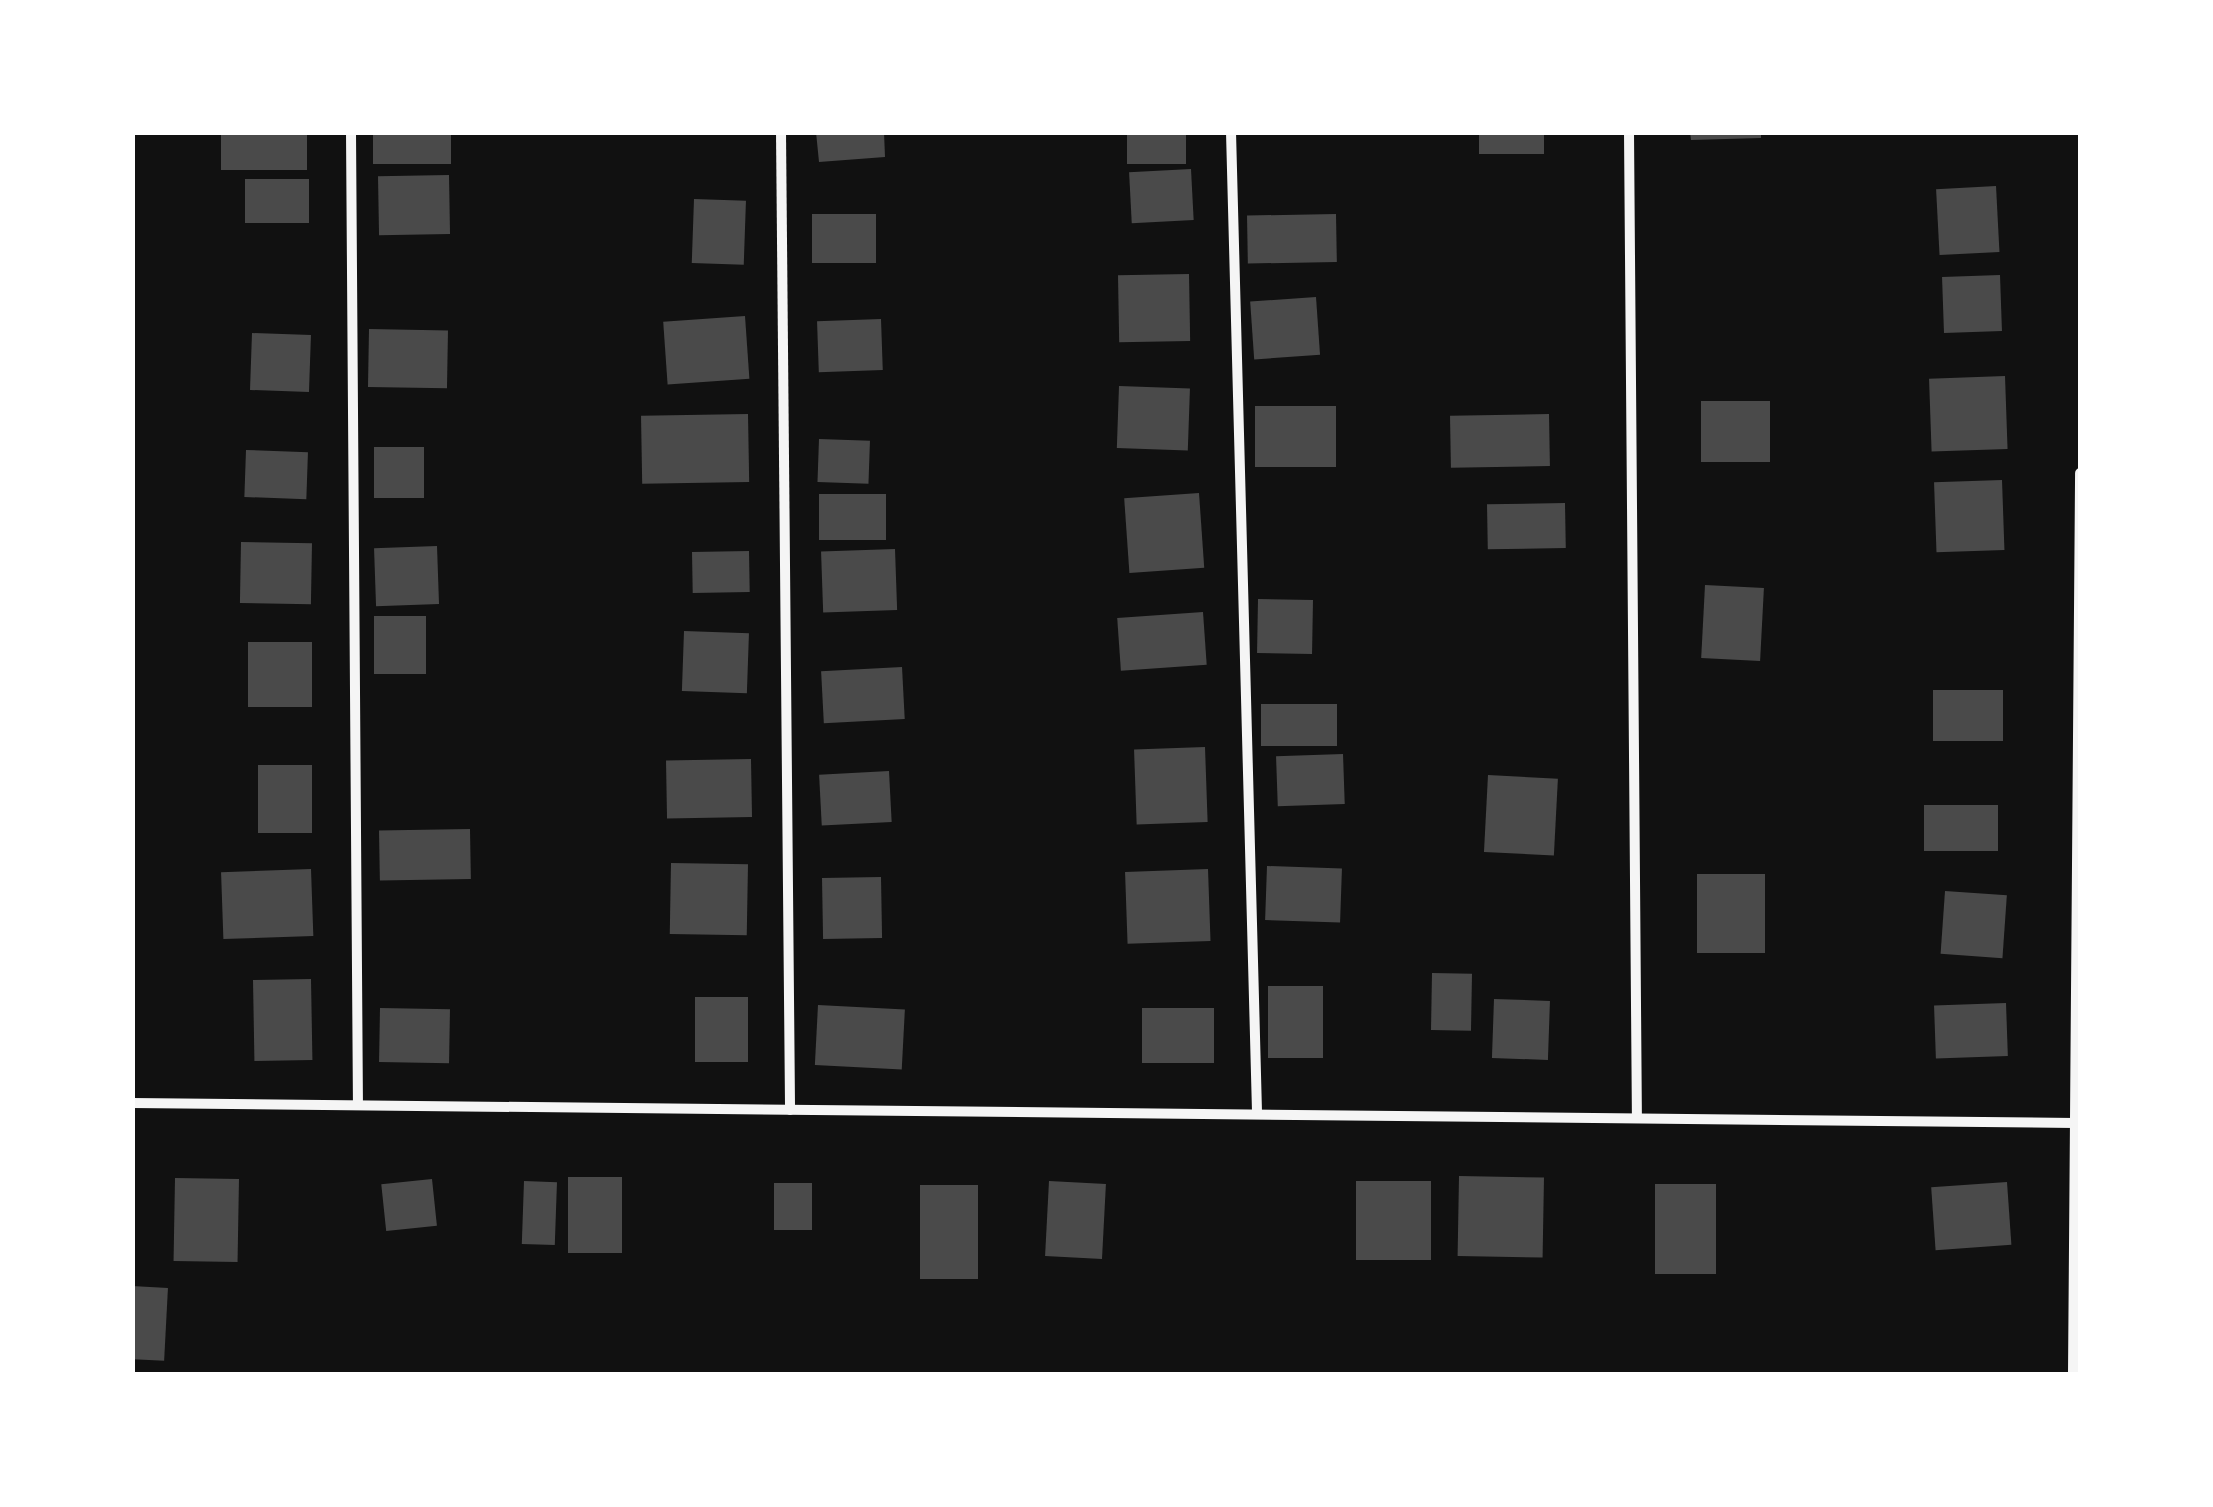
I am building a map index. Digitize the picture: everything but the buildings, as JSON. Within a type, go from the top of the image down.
[{"type":"street","points":[[351,132],[358,1106]]},
{"type":"street","points":[[781,132],[790,1110]]},
{"type":"street","points":[[1230,132],[1256,1114]]},
{"type":"street","points":[[1629,132],[1637,1118]]},
{"type":"street","points":[[2073,1374],[2080,473]]},
{"type":"street","points":[[132,1103],[2075,1123]]}]
